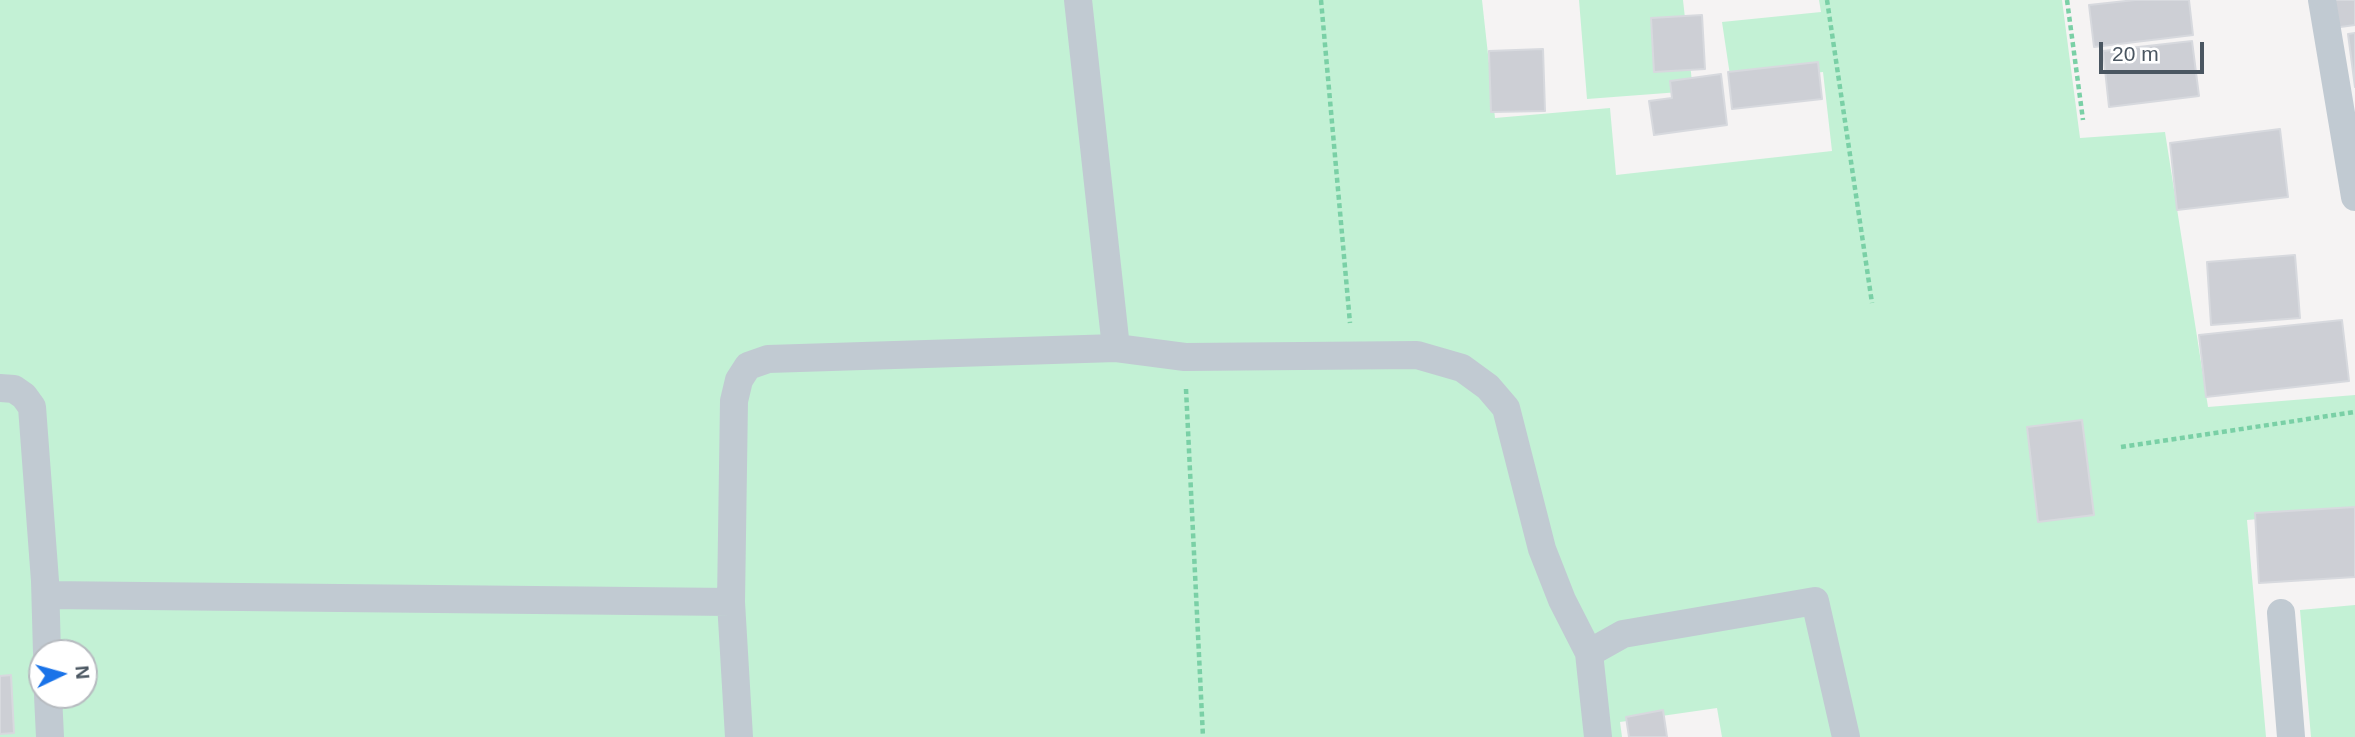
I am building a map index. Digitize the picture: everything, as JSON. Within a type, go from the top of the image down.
[{"type":"street","points":[[1078,0],[1116,348]]},
{"type":"street","points":[[2322,0],[2355,197]]},
{"type":"street","points":[[739,737],[731,602],[734,401],[739,380],[748,366],[768,359],[1116,348],[1185,357],[1417,355],[1462,368],[1488,387],[1506,408],[1542,549],[1562,600],[1589,653],[1598,737]]},
{"type":"street","points":[[0,388],[14,389],[24,396],[32,407],[47,639]]},
{"type":"street","points":[[46,594],[731,602]]},
{"type":"street","points":[[1589,653],[1623,634],[1815,601],[1846,737]]},
{"type":"street","points":[[2281,613],[2291,737]]},
{"type":"street","points":[[49,709],[50,737]]},
{"type":"path","points":[[1321,0],[1353,355]]},
{"type":"path","points":[[1827,0],[1872,303]]},
{"type":"path","points":[[2067,0],[2084,120]]},
{"type":"path","points":[[1185,357],[1203,737]]},
{"type":"path","points":[[2121,447],[2355,412]]},
{"type":"green space","points":[[0,0],[1482,0],[1495,118],[1610,108],[1616,175],[1832,151],[1823,72],[1731,82],[1722,22],[1821,12],[1819,0],[2062,0],[2080,138],[2165,132],[2208,407],[2355,395],[2355,510],[2247,520],[2266,737],[1722,737],[1717,708],[1620,722],[1622,737],[0,737]]},
{"type":"green space","points":[[1579,0],[1683,0],[1693,91],[1587,99]]},
{"type":"green space","points":[[2355,605],[2355,737],[2311,737],[2300,610]]},
{"type":"building","points":[[2135,0],[2189,0],[2193,35],[2094,47],[2089,5]]},
{"type":"building","points":[[2330,0],[2355,0],[2355,25],[2333,28]]},
{"type":"building","points":[[1702,15],[1705,69],[1654,72],[1651,18]]},
{"type":"building","points":[[2355,33],[2355,87],[2348,34]]},
{"type":"building","points":[[2192,41],[2199,96],[2109,107],[2103,51]]},
{"type":"building","points":[[1543,49],[1545,111],[1491,112],[1489,51]]},
{"type":"building","points":[[1818,62],[1822,99],[1732,109],[1728,72]]},
{"type":"building","points":[[1721,74],[1727,125],[1654,135],[1649,101],[1672,98],[1670,81]]},
{"type":"building","points":[[2280,129],[2288,197],[2177,210],[2170,143]]},
{"type":"building","points":[[2295,255],[2300,318],[2211,325],[2207,262]]},
{"type":"building","points":[[2342,320],[2349,381],[2206,397],[2199,335]]},
{"type":"building","points":[[2082,420],[2094,515],[2038,522],[2027,427]]},
{"type":"building","points":[[2355,507],[2355,577],[2259,583],[2255,513]]},
{"type":"building","points":[[11,675],[14,733],[0,734],[0,676]]},
{"type":"building","points":[[1663,710],[1667,737],[1629,737],[1626,717]]}]
